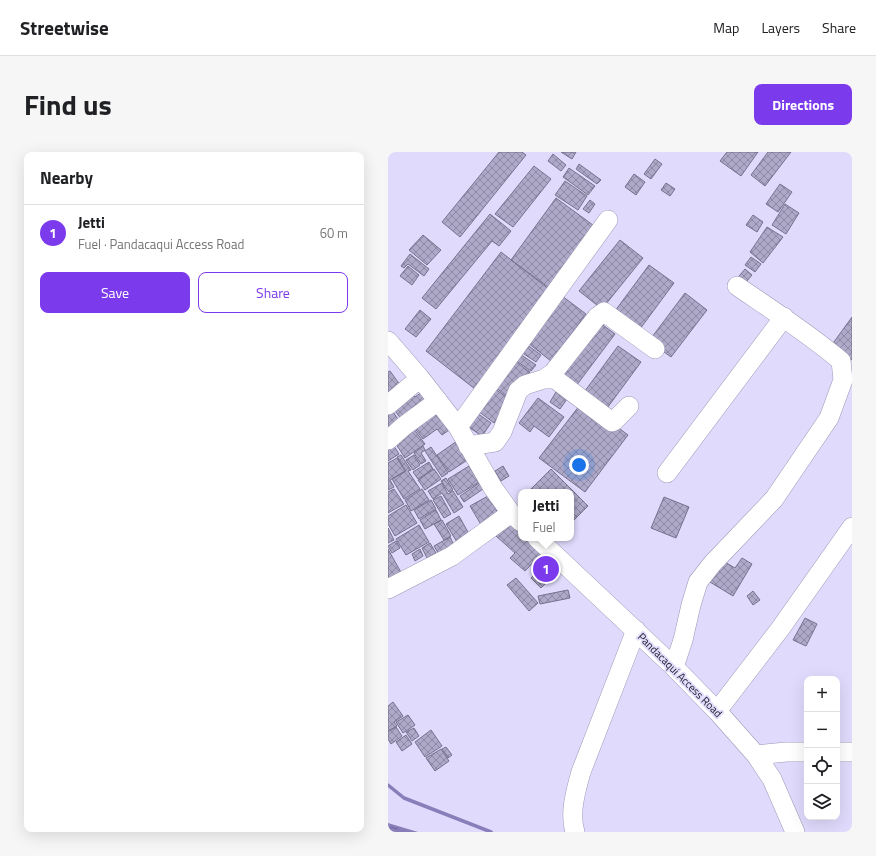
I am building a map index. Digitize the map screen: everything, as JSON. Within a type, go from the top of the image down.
[{"type":"street","points":[[458,427],[608,220]]},
{"type":"street","points":[[674,667],[683,640],[698,582],[712,564],[774,499],[829,418],[843,380],[841,361],[784,317],[736,286]]},
{"type":"street","points":[[468,446],[495,442],[502,432],[518,391],[525,385],[544,379],[553,373],[596,317],[602,312],[655,349]]},
{"type":"street","points":[[668,473],[784,317]]},
{"type":"street","points":[[388,341],[420,378],[458,427],[493,488],[516,518],[452,556],[388,590]]},
{"type":"street","points":[[388,405],[420,378]]},
{"type":"street","points":[[544,379],[556,379],[612,422],[630,406]]},
{"type":"street","points":[[388,440],[438,401]]},
{"type":"street","points":[[717,711],[780,629],[852,527]]},
{"type":"street","name":"Pandacaqui Access Road","points":[[541,541],[674,667],[717,711],[756,755],[772,779],[795,832]]},
{"type":"street","points":[[574,832],[572,824],[575,795],[581,772],[636,630]]},
{"type":"street","points":[[756,755],[804,752]]},
{"type":"street","points":[[840,752],[852,752]]},
{"type":"water","points":[[388,823],[418,832],[388,832]]},
{"type":"building","points":[[499,152],[522,152],[526,155],[460,237],[442,222]]},
{"type":"building","points":[[561,152],[576,152],[572,159]]},
{"type":"building","points":[[727,152],[758,152],[741,176],[720,161]]},
{"type":"building","points":[[768,152],[791,152],[765,186],[751,175]]},
{"type":"building","points":[[553,154],[566,165],[561,171],[548,161]]},
{"type":"building","points":[[655,159],[662,164],[651,179],[644,174]]},
{"type":"building","points":[[579,164],[601,180],[597,184],[576,169]]},
{"type":"building","points":[[534,166],[551,179],[513,227],[495,214]]},
{"type":"building","points":[[569,168],[595,186],[588,195],[563,177]]},
{"type":"building","points":[[634,174],[645,182],[636,195],[625,187]]},
{"type":"building","points":[[565,181],[587,196],[578,210],[555,195]]},
{"type":"building","points":[[666,183],[675,189],[670,196],[661,190]]},
{"type":"building","points":[[780,184],[792,192],[778,212],[766,204]]},
{"type":"building","points":[[556,198],[597,228],[552,290],[511,260]]},
{"type":"building","points":[[590,200],[595,204],[589,213],[583,209]]},
{"type":"building","points":[[785,204],[799,213],[786,234],[772,225]]},
{"type":"building","points":[[490,214],[511,231],[499,246],[492,241],[436,309],[422,298]]},
{"type":"building","points":[[753,215],[763,222],[757,232],[746,225]]},
{"type":"building","points":[[767,227],[783,237],[763,263],[750,252]]},
{"type":"building","points":[[423,235],[441,250],[427,265],[409,250]]},
{"type":"building","points":[[620,240],[643,258],[602,309],[579,291]]},
{"type":"building","points":[[501,252],[550,290],[475,389],[426,351]]},
{"type":"building","points":[[410,254],[429,269],[424,276],[408,264],[404,268],[401,266]]},
{"type":"building","points":[[751,257],[761,264],[755,272],[745,265]]},
{"type":"building","points":[[649,265],[674,283],[637,333],[612,315]]},
{"type":"building","points":[[408,266],[419,275],[412,285],[400,276]]},
{"type":"building","points":[[745,269],[752,275],[741,288],[734,282]]},
{"type":"building","points":[[685,293],[707,310],[671,357],[649,341]]},
{"type":"building","points":[[562,296],[586,314],[551,361],[528,343]]},
{"type":"building","points":[[420,310],[431,319],[416,337],[405,329]]},
{"type":"building","points":[[852,317],[852,360],[831,346]]},
{"type":"building","points":[[596,320],[615,334],[573,390],[555,376]]},
{"type":"building","points":[[526,344],[541,355],[536,362],[521,352]]},
{"type":"building","points":[[618,346],[641,362],[605,411],[582,395]]},
{"type":"building","points":[[520,354],[536,365],[531,371],[515,360]]},
{"type":"building","points":[[516,362],[530,372],[510,398],[496,388]]},
{"type":"building","points":[[390,371],[403,389],[388,399],[388,372]]},
{"type":"building","points":[[495,389],[511,400],[494,423],[478,411]]},
{"type":"building","points":[[422,392],[430,403],[404,423],[393,408],[412,393],[415,397]]},
{"type":"building","points":[[556,392],[567,399],[560,409],[550,402]]},
{"type":"building","points":[[538,398],[564,417],[549,437],[534,426],[530,432],[519,423]]},
{"type":"building","points":[[583,401],[628,435],[585,492],[539,458]]},
{"type":"building","points":[[435,406],[452,428],[442,435],[437,429],[423,439],[411,423]]},
{"type":"building","points":[[391,409],[402,425],[392,431],[388,426],[388,411]]},
{"type":"building","points":[[477,413],[491,423],[482,436],[467,426]]},
{"type":"building","points":[[413,428],[425,444],[405,458],[394,441]]},
{"type":"building","points":[[457,441],[469,459],[449,472],[437,455]]},
{"type":"building","points":[[392,443],[399,454],[388,461],[388,445]]},
{"type":"building","points":[[423,446],[425,450],[421,453],[426,461],[421,464],[414,453]]},
{"type":"building","points":[[431,447],[448,473],[442,477],[425,451]]},
{"type":"building","points":[[401,455],[411,470],[408,471],[420,489],[404,499],[392,479],[406,471],[397,457]]},
{"type":"building","points":[[414,455],[420,465],[413,470],[406,460]]},
{"type":"building","points":[[397,458],[405,471],[390,480],[394,487],[388,490],[388,463]]},
{"type":"building","points":[[429,462],[433,469],[418,479],[413,472]]},
{"type":"building","points":[[469,466],[479,482],[458,495],[448,479]]},
{"type":"building","points":[[503,466],[509,476],[501,481],[495,471]]},
{"type":"building","points":[[434,469],[441,479],[425,490],[418,480]]},
{"type":"building","points":[[551,469],[571,489],[531,489]]},
{"type":"building","points":[[446,478],[453,490],[449,492],[441,481]]},
{"type":"building","points":[[442,483],[448,494],[453,491],[463,507],[454,513],[442,493],[433,499],[428,491]]},
{"type":"building","points":[[479,483],[483,489],[464,502],[460,496]]},
{"type":"building","points":[[394,489],[404,504],[388,513],[388,492]]},
{"type":"building","points":[[422,489],[429,500],[411,511],[405,500]]},
{"type":"building","points":[[574,492],[588,506],[574,520]]},
{"type":"building","points":[[441,496],[451,514],[444,518],[433,500]]},
{"type":"building","points":[[488,496],[501,518],[483,528],[470,506]]},
{"type":"building","points":[[664,497],[689,507],[676,538],[651,528]]},
{"type":"building","points":[[431,500],[436,509],[419,519],[414,510]]},
{"type":"building","points":[[406,505],[417,523],[395,536],[388,524],[388,516]]},
{"type":"building","points":[[436,510],[441,520],[425,529],[420,520]]},
{"type":"building","points":[[459,516],[469,534],[457,542],[446,524]]},
{"type":"building","points":[[442,520],[451,536],[444,540],[434,524]]},
{"type":"building","points":[[511,521],[518,527],[518,541],[533,541],[544,551],[525,571],[510,558],[515,553],[496,536]]},
{"type":"building","points":[[419,525],[429,542],[406,555],[396,539]]},
{"type":"building","points":[[388,528],[394,540],[388,543]]},
{"type":"building","points":[[450,537],[455,547],[440,556],[434,546]]},
{"type":"building","points":[[396,541],[400,548],[392,553],[388,546]]},
{"type":"building","points":[[430,543],[436,553],[427,558],[422,548]]},
{"type":"building","points":[[388,549],[403,576],[388,584]]},
{"type":"building","points":[[420,549],[423,556],[415,561],[412,554]]},
{"type":"building","points":[[742,558],[752,564],[733,596],[710,582],[723,561],[735,568]]},
{"type":"building","points":[[540,569],[550,579],[541,588],[531,578]]},
{"type":"building","points":[[516,578],[538,603],[529,611],[507,585]]},
{"type":"building","points":[[568,590],[570,598],[540,604],[538,596]]},
{"type":"building","points":[[753,591],[760,600],[753,605],[747,596]]},
{"type":"building","points":[[805,618],[817,624],[806,646],[793,640]]},
{"type":"building","points":[[393,702],[403,716],[394,722],[397,726],[388,731],[388,706]]},
{"type":"building","points":[[408,715],[415,725],[403,733],[396,722]]},
{"type":"building","points":[[396,727],[402,736],[391,744],[388,739],[388,732]]},
{"type":"building","points":[[414,728],[419,736],[412,741],[406,732]]},
{"type":"building","points":[[431,730],[442,746],[425,757],[415,742]]},
{"type":"building","points":[[406,735],[412,744],[402,751],[396,742]]},
{"type":"building","points":[[446,747],[452,755],[448,758],[442,749]]},
{"type":"building","points":[[441,749],[449,761],[435,771],[426,758]]},
{"type":"waterway","points":[[388,785],[404,798],[491,832]]},
{"type":"place","name":"Jetti","points":[[546,569]]}]
